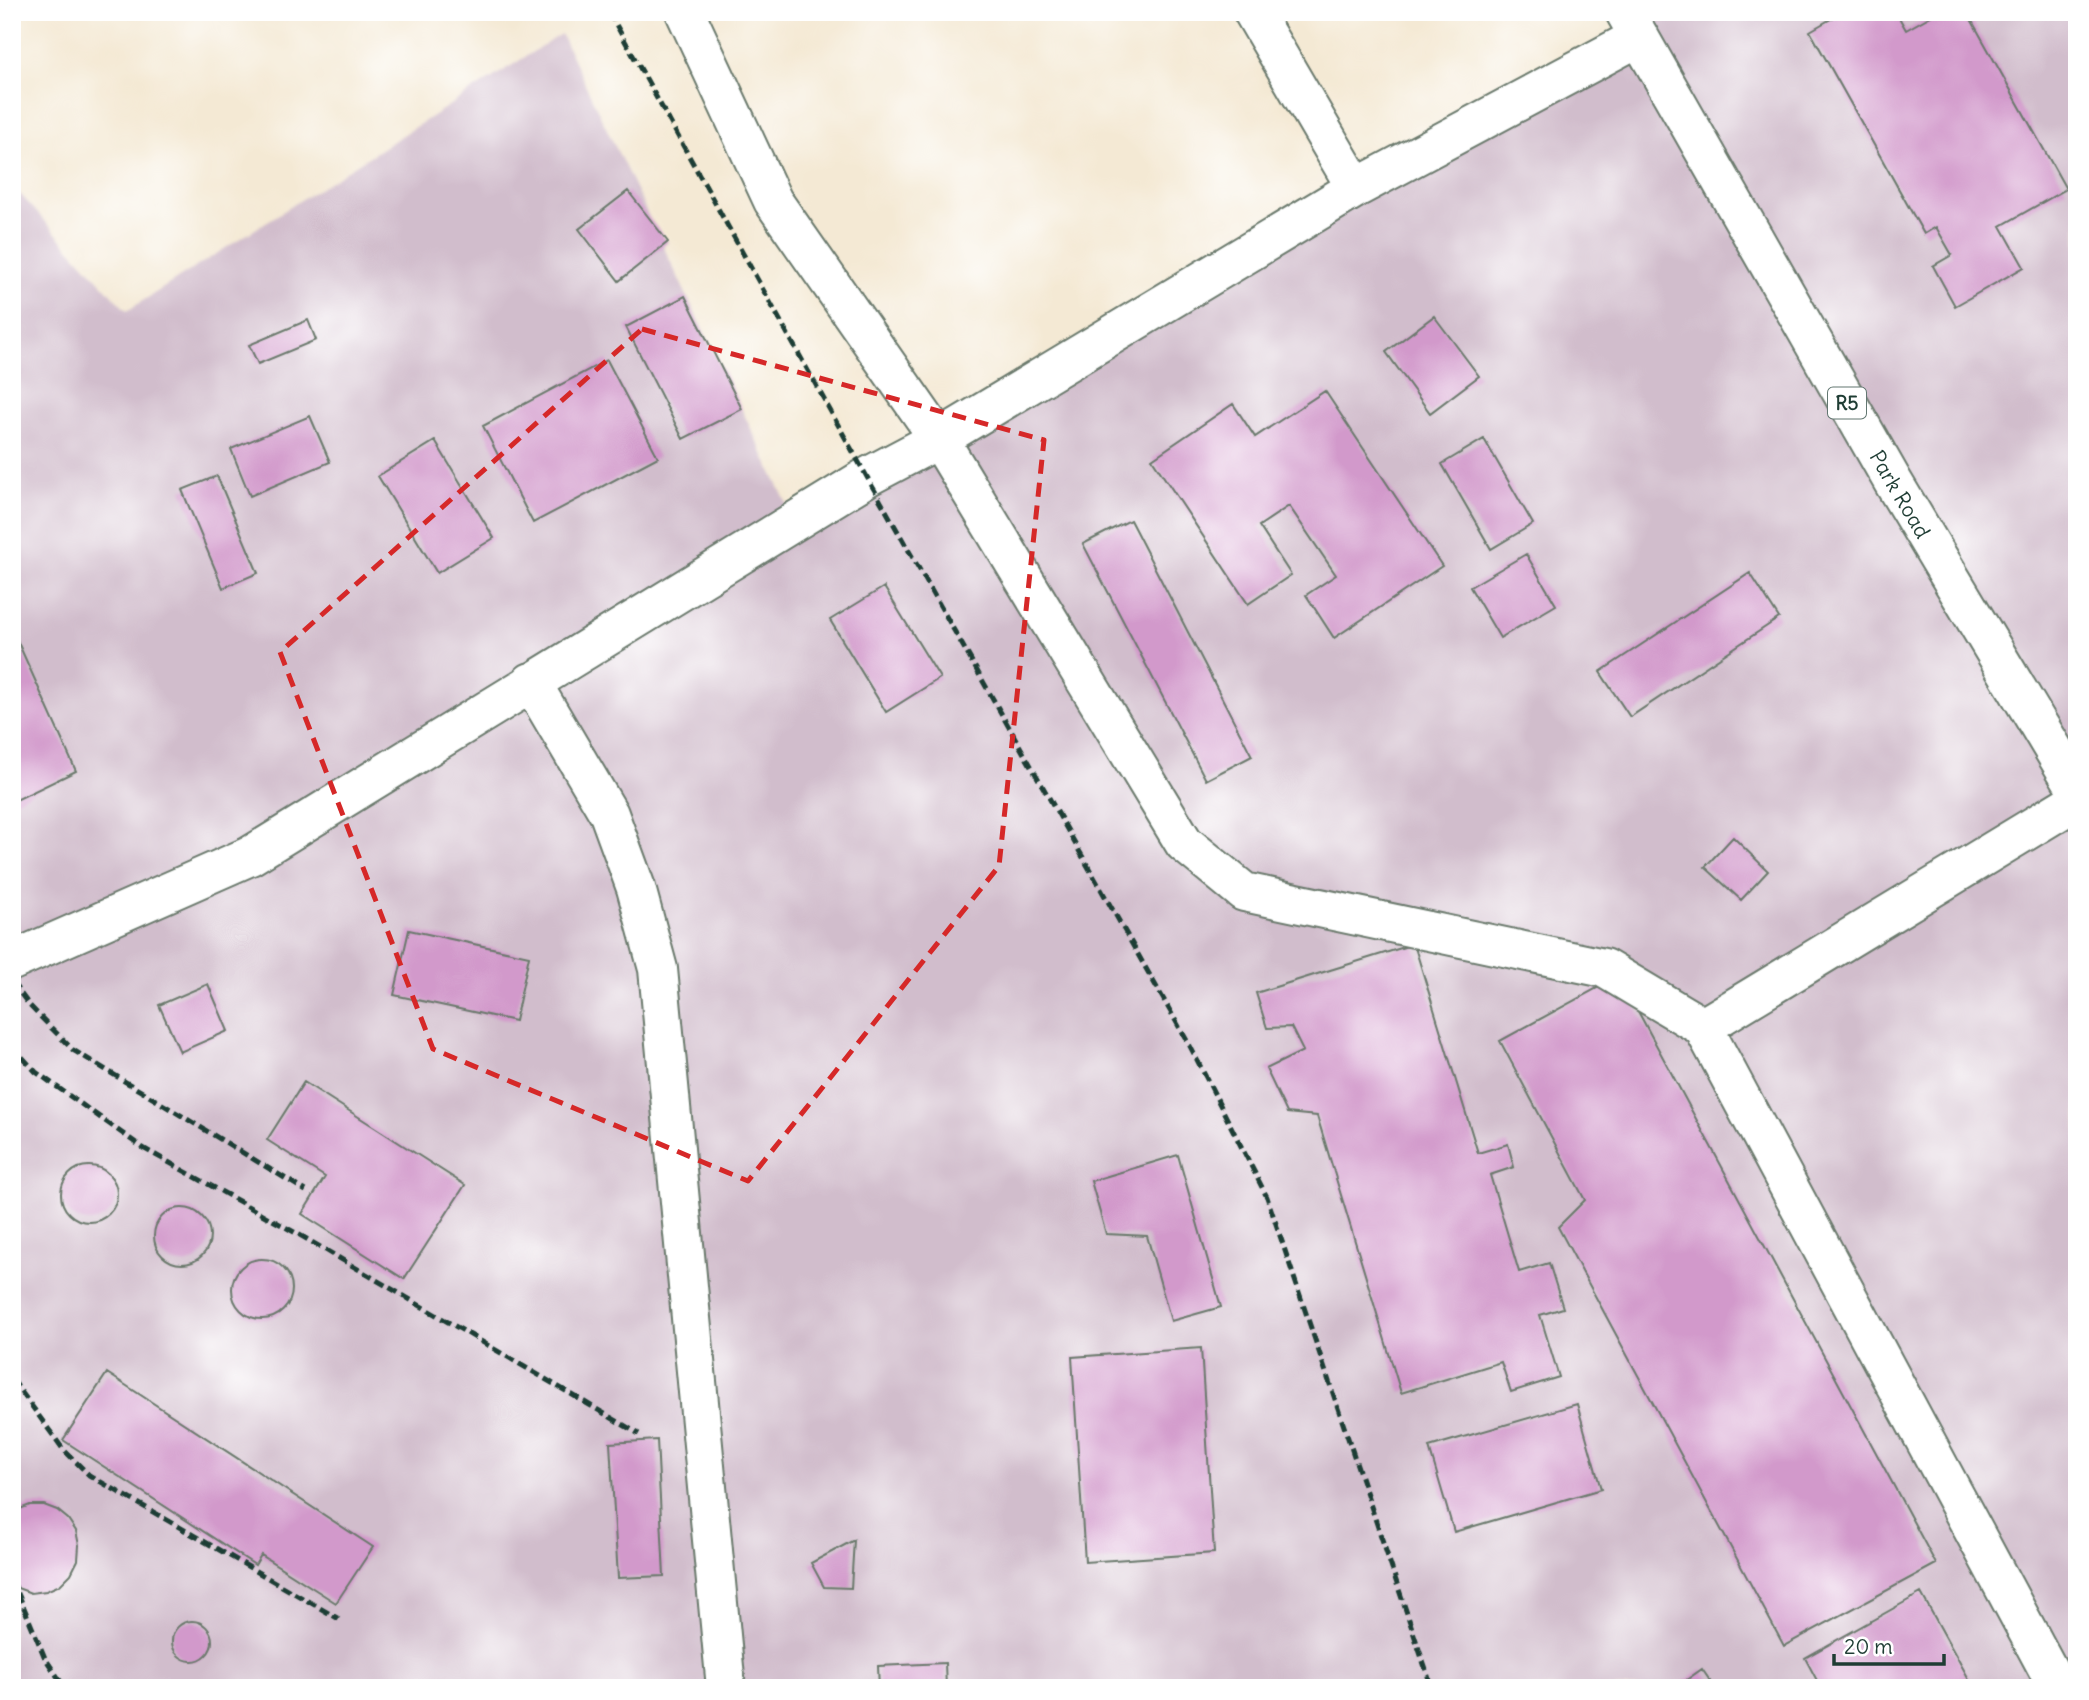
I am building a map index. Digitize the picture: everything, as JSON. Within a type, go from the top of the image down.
[{"type":"main road","points":[[685,12],[773,201],[939,439],[1184,843],[1244,892],[1604,968],[1703,1027],[2058,1688]]},
{"type":"main road","points":[[1253,12],[1356,188]]},
{"type":"main road","points":[[12,961],[250,856],[867,477],[939,439],[1632,24]]},
{"type":"main road","name":"Park Road","points":[[1632,24],[1892,482],[2077,789]]},
{"type":"main road","points":[[531,682],[609,814],[636,888],[658,969],[726,1688]]},
{"type":"main road","points":[[1703,1027],[2077,800]]},
{"type":"highlighted area","points":[[642,329],[1044,440],[999,866],[748,1181],[433,1049],[280,652]]},
{"type":"shaded area","points":[[1646,12],[2077,12],[2077,1688],[12,1688],[12,199],[20,194],[127,311],[561,34],[791,512]]},
{"type":"building","points":[[1843,12],[1896,12],[1906,30],[1938,12],[1967,12],[2066,189],[2001,226],[2024,267],[1955,306],[1933,266],[1952,255],[1936,227],[1924,234],[1810,31]]},
{"type":"building","points":[[628,191],[668,242],[619,281],[579,229]]},
{"type":"building","points":[[685,296],[742,409],[683,439],[626,327]]},
{"type":"building","points":[[1434,316],[1479,376],[1430,413],[1386,352]]},
{"type":"building","points":[[308,320],[316,340],[258,364],[249,345]]},
{"type":"building","points":[[607,360],[658,457],[533,523],[483,426]]},
{"type":"building","points":[[1325,391],[1442,566],[1334,638],[1306,595],[1336,575],[1289,506],[1259,526],[1291,575],[1248,604],[1152,459],[1233,404],[1255,437]]},
{"type":"building","points":[[310,416],[330,462],[250,496],[231,449]]},
{"type":"building","points":[[1484,439],[1533,524],[1491,549],[1442,464]]},
{"type":"building","points":[[435,441],[494,538],[437,573],[378,476]]},
{"type":"building","points":[[217,476],[258,573],[223,588],[182,490]]},
{"type":"building","points":[[1130,520],[1252,756],[1206,780],[1083,544]]},
{"type":"building","points":[[1526,554],[1556,605],[1500,638],[1470,587]]},
{"type":"building","points":[[1750,573],[1779,618],[1630,717],[1600,672]]},
{"type":"building","points":[[884,587],[940,678],[886,712],[830,620]]},
{"type":"building","points":[[12,629],[76,771],[12,802]]},
{"type":"building","points":[[1733,837],[1768,871],[1741,900],[1705,867]]},
{"type":"building","points":[[409,930],[529,956],[515,1021],[394,995]]},
{"type":"building","points":[[1414,944],[1478,1153],[1508,1144],[1514,1167],[1490,1175],[1519,1272],[1549,1263],[1563,1308],[1540,1315],[1559,1377],[1511,1392],[1501,1362],[1401,1393],[1317,1116],[1287,1113],[1266,1069],[1303,1051],[1291,1027],[1267,1028],[1256,993]]},
{"type":"building","points":[[1619,976],[1936,1564],[1784,1646],[1558,1227],[1585,1200],[1500,1041]]},
{"type":"building","points":[[208,984],[228,1031],[180,1052],[159,1005]]},
{"type":"building","points":[[304,1082],[465,1185],[404,1279],[302,1214],[325,1177],[267,1140]]},
{"type":"building","points":[[1178,1155],[1221,1307],[1171,1321],[1147,1236],[1106,1234],[1091,1181]]},
{"type":"building","points":[[83,1166],[95,1166],[109,1174],[117,1188],[115,1205],[109,1214],[95,1222],[83,1222],[66,1210],[61,1200],[61,1188],[73,1171]]},
{"type":"building","points":[[182,1208],[193,1210],[202,1216],[208,1225],[208,1247],[202,1256],[193,1262],[182,1264],[171,1262],[162,1256],[156,1247],[154,1236],[156,1225],[162,1216],[171,1210]]},
{"type":"building","points":[[256,1259],[268,1259],[287,1272],[292,1289],[290,1301],[279,1314],[268,1319],[256,1319],[237,1306],[232,1295],[232,1283],[245,1264]]},
{"type":"building","points":[[1201,1348],[1214,1553],[1085,1562],[1072,1357]]},
{"type":"building","points":[[107,1373],[373,1547],[336,1603],[261,1555],[255,1565],[63,1440]]},
{"type":"building","points":[[1577,1404],[1601,1489],[1454,1532],[1429,1447]]},
{"type":"building","points":[[657,1440],[664,1576],[618,1578],[610,1443]]},
{"type":"building","points":[[30,1505],[44,1505],[57,1510],[68,1519],[76,1531],[79,1545],[78,1560],[71,1574],[60,1585],[31,1593],[12,1586],[12,1512]]},
{"type":"building","points":[[854,1540],[851,1588],[824,1587],[811,1563]]},
{"type":"building","points":[[1921,1593],[1974,1688],[1821,1688],[1805,1658]]},
{"type":"building","points":[[192,1621],[200,1622],[206,1627],[211,1633],[211,1649],[206,1655],[200,1660],[192,1661],[184,1660],[178,1655],[173,1649],[172,1641],[173,1633],[178,1627],[184,1622]]},
{"type":"building","points":[[945,1663],[946,1688],[879,1688],[878,1666]]},
{"type":"building","points":[[1702,1669],[1715,1688],[1675,1688]]},
{"type":"railway","points":[[609,12],[867,477],[1190,1046],[1267,1197],[1432,1688]]},
{"type":"railway","points":[[12,982],[29,1005],[73,1050],[306,1191]]},
{"type":"railway","points":[[12,1046],[36,1072],[143,1148],[305,1238],[639,1434]]},
{"type":"railway","points":[[12,1379],[63,1449],[89,1475],[339,1619]]},
{"type":"railway","points":[[12,1579],[45,1658],[65,1688]]}]
